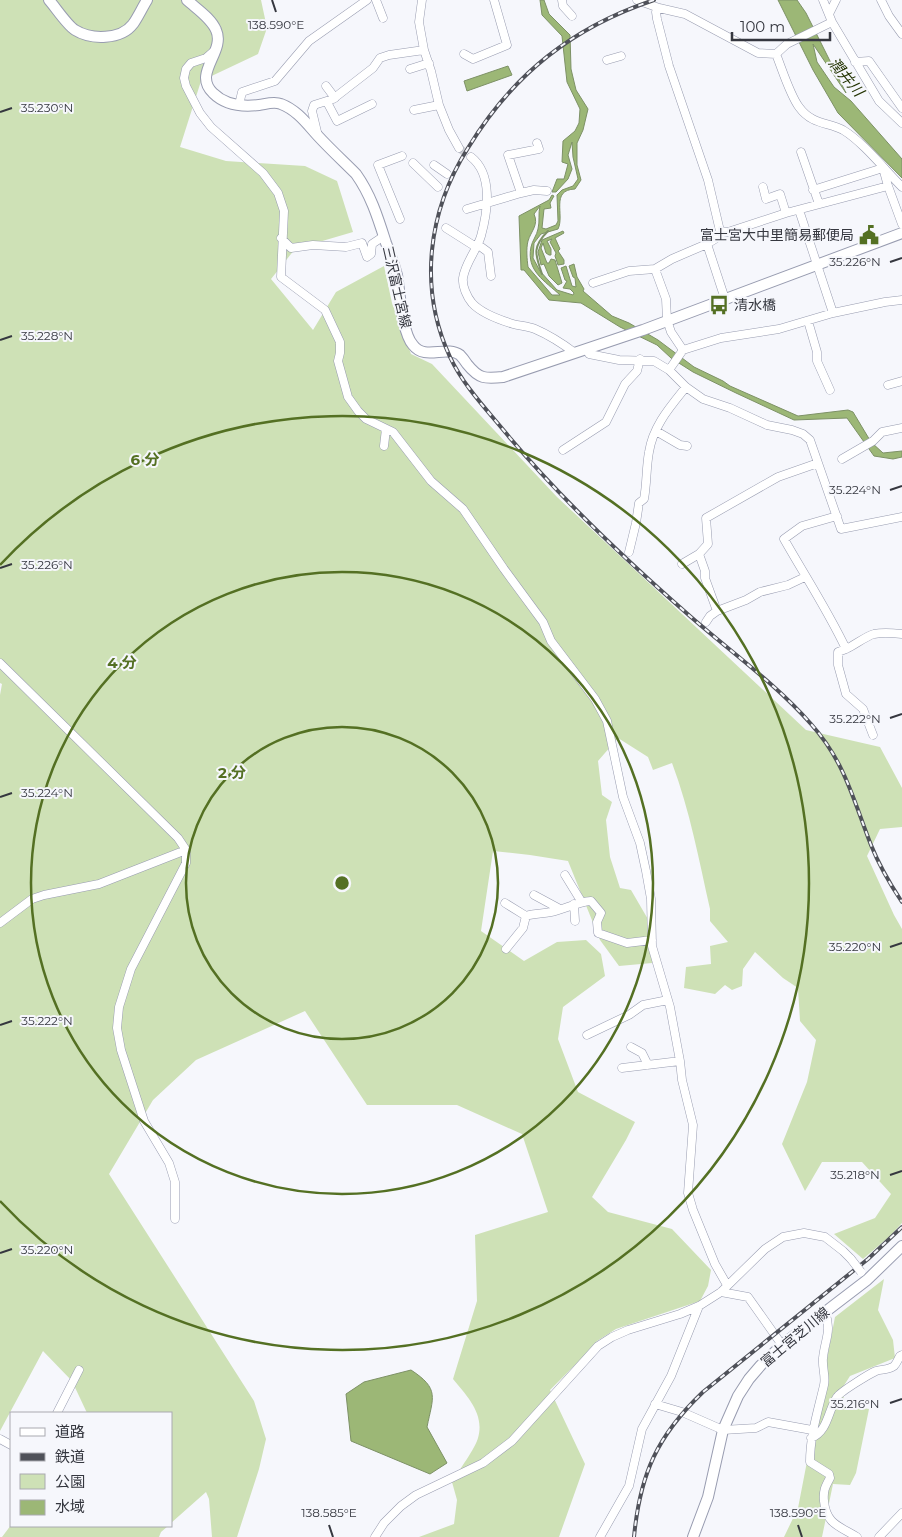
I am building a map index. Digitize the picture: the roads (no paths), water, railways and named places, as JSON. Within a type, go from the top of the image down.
[{"type":"main road","points":[[50,0],[74,30],[102,37],[122,32],[133,24],[147,0]]},
{"type":"main road","points":[[187,0],[211,21],[216,28],[219,36],[217,49]]},
{"type":"main road","name":"三沢富士宮線","points":[[217,49],[207,69],[206,79],[208,87],[214,94],[226,102],[240,105],[280,103],[298,114],[356,174],[363,184],[376,209],[396,272],[408,334],[413,346],[421,351],[460,355],[474,372],[483,378],[503,377],[644,330],[902,233]]},
{"type":"main road","name":"富士宮芝川線","points":[[694,1537],[708,1497],[722,1430],[738,1396],[749,1379],[782,1345],[825,1312],[864,1276],[902,1246]]},
{"type":"street","points":[[240,105],[242,92],[275,81],[309,41],[367,0]]},
{"type":"street","points":[[376,0],[383,18]]},
{"type":"street","points":[[422,0],[419,22],[424,50],[439,105],[459,148]]},
{"type":"street","points":[[464,54],[473,59],[507,45],[494,0]]},
{"type":"street","points":[[562,0],[563,6],[572,16]]},
{"type":"street","points":[[637,0],[659,8],[685,14],[758,53],[776,54],[788,44],[829,20],[836,0]]},
{"type":"street","points":[[823,0],[829,20],[879,101],[902,122]]},
{"type":"street","points":[[881,0],[889,16],[901,30]]},
{"type":"street","points":[[593,283],[629,271],[655,269],[672,259],[708,244],[715,239],[720,231],[705,172],[669,66],[657,19],[656,12],[659,8]]},
{"type":"street","points":[[217,49],[206,58],[191,63],[186,69],[184,78],[186,86],[200,113],[211,127],[263,173],[278,193],[284,211],[281,238],[281,277],[325,310],[340,342],[338,361],[348,397],[366,419],[393,432],[431,481],[463,509],[504,570],[543,622],[551,641],[595,699],[605,716],[623,797],[640,843],[651,899],[652,946],[668,1000],[682,1080],[693,1125],[688,1193],[715,1264],[727,1285]]},
{"type":"street","points":[[318,136],[312,111],[314,105],[335,98],[373,68],[380,58],[424,50]]},
{"type":"street","points":[[776,54],[797,103],[805,114],[816,121],[842,130],[864,148],[902,187]]},
{"type":"street","points":[[608,60],[621,56]]},
{"type":"street","points":[[855,62],[869,61],[902,108]]},
{"type":"street","points":[[410,69],[429,63]]},
{"type":"street","points":[[326,86],[335,98]]},
{"type":"street","points":[[327,102],[337,121],[372,104]]},
{"type":"street","points":[[414,110],[439,105]]},
{"type":"street","points":[[521,193],[508,155],[539,148],[537,143]]},
{"type":"street","points":[[801,152],[819,204]]},
{"type":"street","points":[[400,219],[378,165],[402,156]]},
{"type":"street","points":[[470,157],[477,162],[485,177],[486,203],[481,236],[463,279],[465,291],[471,302],[479,308],[513,324],[536,329],[575,353]]},
{"type":"street","points":[[413,162],[438,187]]},
{"type":"street","points":[[434,165],[447,174]]},
{"type":"street","points":[[883,168],[902,224]]},
{"type":"street","points":[[813,190],[883,168]]},
{"type":"street","points":[[720,231],[728,232],[786,213],[888,186]]},
{"type":"street","points":[[763,187],[766,199],[780,194],[786,213]]},
{"type":"street","points":[[467,209],[521,193],[547,190]]},
{"type":"street","points":[[799,210],[833,313]]},
{"type":"street","points":[[446,228],[488,252],[492,276]]},
{"type":"street","points":[[281,238],[291,248],[313,245],[346,247],[362,243],[367,257],[371,254],[372,244],[384,236]]},
{"type":"street","points":[[708,244],[725,299]]},
{"type":"street","points":[[655,269],[666,299],[667,320],[681,352]]},
{"type":"street","points":[[671,366],[681,352],[721,338],[779,329],[833,313],[902,300]]},
{"type":"street","points":[[808,321],[818,352],[817,361],[830,390]]},
{"type":"street","points":[[587,348],[589,354],[597,357],[654,361],[671,366],[686,387],[703,399],[730,408],[766,425],[803,434],[810,440],[841,529],[901,518],[902,527]]},
{"type":"street","points":[[562,450],[606,422],[625,384],[637,371],[640,360]]},
{"type":"street","points":[[888,385],[902,381]]},
{"type":"street","points":[[629,552],[639,503],[644,499],[649,449],[665,414],[686,387]]},
{"type":"street","points":[[842,459],[873,441],[882,432],[902,428]]},
{"type":"street","points":[[384,446],[386,429]]},
{"type":"street","points":[[656,431],[680,446],[687,446]]},
{"type":"street","points":[[682,564],[699,554],[708,544],[706,518],[778,477],[818,463]]},
{"type":"street","points":[[837,516],[802,526],[784,540],[830,616],[846,649]]},
{"type":"street","points":[[699,554],[716,611]]},
{"type":"street","points":[[706,622],[716,611],[746,600],[760,592],[788,585],[805,577]]},
{"type":"street","points":[[873,735],[863,709],[846,694],[838,665],[838,652],[859,644],[872,634],[902,634]]},
{"type":"street","points":[[0,662],[178,838],[186,850],[186,863],[131,969],[123,992],[117,1028],[121,1050],[144,1121],[169,1162],[175,1182],[175,1219]]},
{"type":"street","points":[[0,923],[32,899],[99,884],[186,850]]},
{"type":"street","points":[[565,875],[578,903],[575,921]]},
{"type":"street","points":[[534,895],[560,909]]},
{"type":"street","points":[[526,916],[536,912],[549,912],[591,901],[601,913],[597,922],[598,933],[627,943],[652,940]]},
{"type":"street","points":[[505,903],[526,916]]},
{"type":"street","points":[[506,949],[523,928],[526,916]]},
{"type":"street","points":[[587,1035],[624,1018],[643,1005],[668,1000]]},
{"type":"street","points":[[631,1047],[642,1054],[648,1065]]},
{"type":"street","points":[[622,1068],[680,1061]]},
{"type":"street","points":[[375,1537],[384,1523],[401,1506],[416,1495],[483,1463],[512,1441],[598,1346],[628,1330],[699,1306],[721,1292],[765,1249],[783,1237],[804,1233],[825,1237],[851,1259],[864,1276]]},
{"type":"street","points":[[721,1292],[748,1297],[782,1345]]},
{"type":"street","points":[[600,1537],[629,1486],[642,1430],[671,1376],[699,1306]]},
{"type":"street","points":[[825,1312],[829,1324],[823,1359],[824,1384],[812,1434],[810,1462],[829,1474],[830,1478],[823,1490],[827,1516],[857,1537]]},
{"type":"street","points":[[655,1404],[682,1412],[722,1430],[756,1428],[768,1422],[818,1436],[836,1398],[842,1391],[876,1371],[889,1369],[895,1365],[902,1355]]},
{"type":"street","points":[[57,1412],[78,1370]]},
{"type":"street","points":[[879,1537],[902,1513]]},
{"type":"water","points":[[540,0],[544,0],[549,14],[570,35],[571,69],[576,90],[588,109],[583,130],[577,143],[577,165],[581,180],[575,189],[567,190],[560,198],[560,223],[558,229],[541,234],[534,243],[533,258],[540,271],[557,290],[573,295],[574,293],[570,289],[563,288],[567,281],[561,268],[566,266],[572,286],[576,287],[575,278],[569,266],[574,264],[577,277],[584,289],[583,291],[612,316],[629,323],[658,340],[694,367],[730,386],[798,416],[848,410],[853,412],[871,442],[883,453],[902,451],[902,457],[893,459],[874,456],[847,418],[794,420],[693,372],[671,358],[657,345],[620,327],[581,303],[549,300],[524,270],[521,270],[519,216],[549,200],[552,195],[554,196],[550,203],[551,208],[544,209],[542,228],[546,229],[556,225],[558,221],[557,195],[562,190],[573,186],[578,179],[572,142],[568,155],[572,169],[568,179],[556,192],[552,192],[557,179],[564,179],[568,164],[562,162],[563,141],[575,131],[579,123],[580,109],[567,82],[562,36],[542,15]],"holes":[[[540,206],[538,229],[531,247],[531,263],[538,275],[560,295],[552,295],[528,267],[527,244],[536,221],[534,214]]]},
{"type":"water","points":[[778,0],[797,0],[806,13],[846,93],[813,44],[817,62],[834,87],[851,101],[902,159],[902,178],[838,113],[813,70]]},
{"type":"water","points":[[508,66],[512,75],[467,91],[464,81]]},
{"type":"water","points":[[563,231],[564,233],[555,238],[564,264],[558,265],[556,253],[550,242],[552,239],[547,241],[551,249],[551,255],[546,253],[543,243],[541,248],[547,263],[551,259],[555,260],[562,283],[558,285],[549,276],[544,264],[541,265],[538,252],[542,240]]},
{"type":"water","points":[[411,1370],[427,1383],[430,1388],[432,1401],[427,1427],[447,1463],[430,1474],[351,1441],[346,1394],[364,1382]]},
{"type":"waterway","points":[[542,274],[536,251],[539,242],[548,231]]},
{"type":"tunnel","points":[[459,148],[471,157]]},
{"type":"railway","points":[[654,0],[597,24],[547,56],[505,97],[468,148],[454,172],[444,198],[436,224],[432,250],[431,277],[440,331],[450,357],[470,389],[552,486],[643,575],[783,695],[823,738],[847,782],[878,860],[902,902]]},
{"type":"railway","points":[[634,1537],[646,1475],[663,1441],[687,1408],[703,1392],[868,1259],[902,1227]]},
{"type":"place","name":"富士宮大中里簡易郵便局","points":[[869,235]]},
{"type":"place","name":"清水橋","points":[[719,305]]},
{"type":"water label","name":"潤井川","points":[[846,77]]}]
